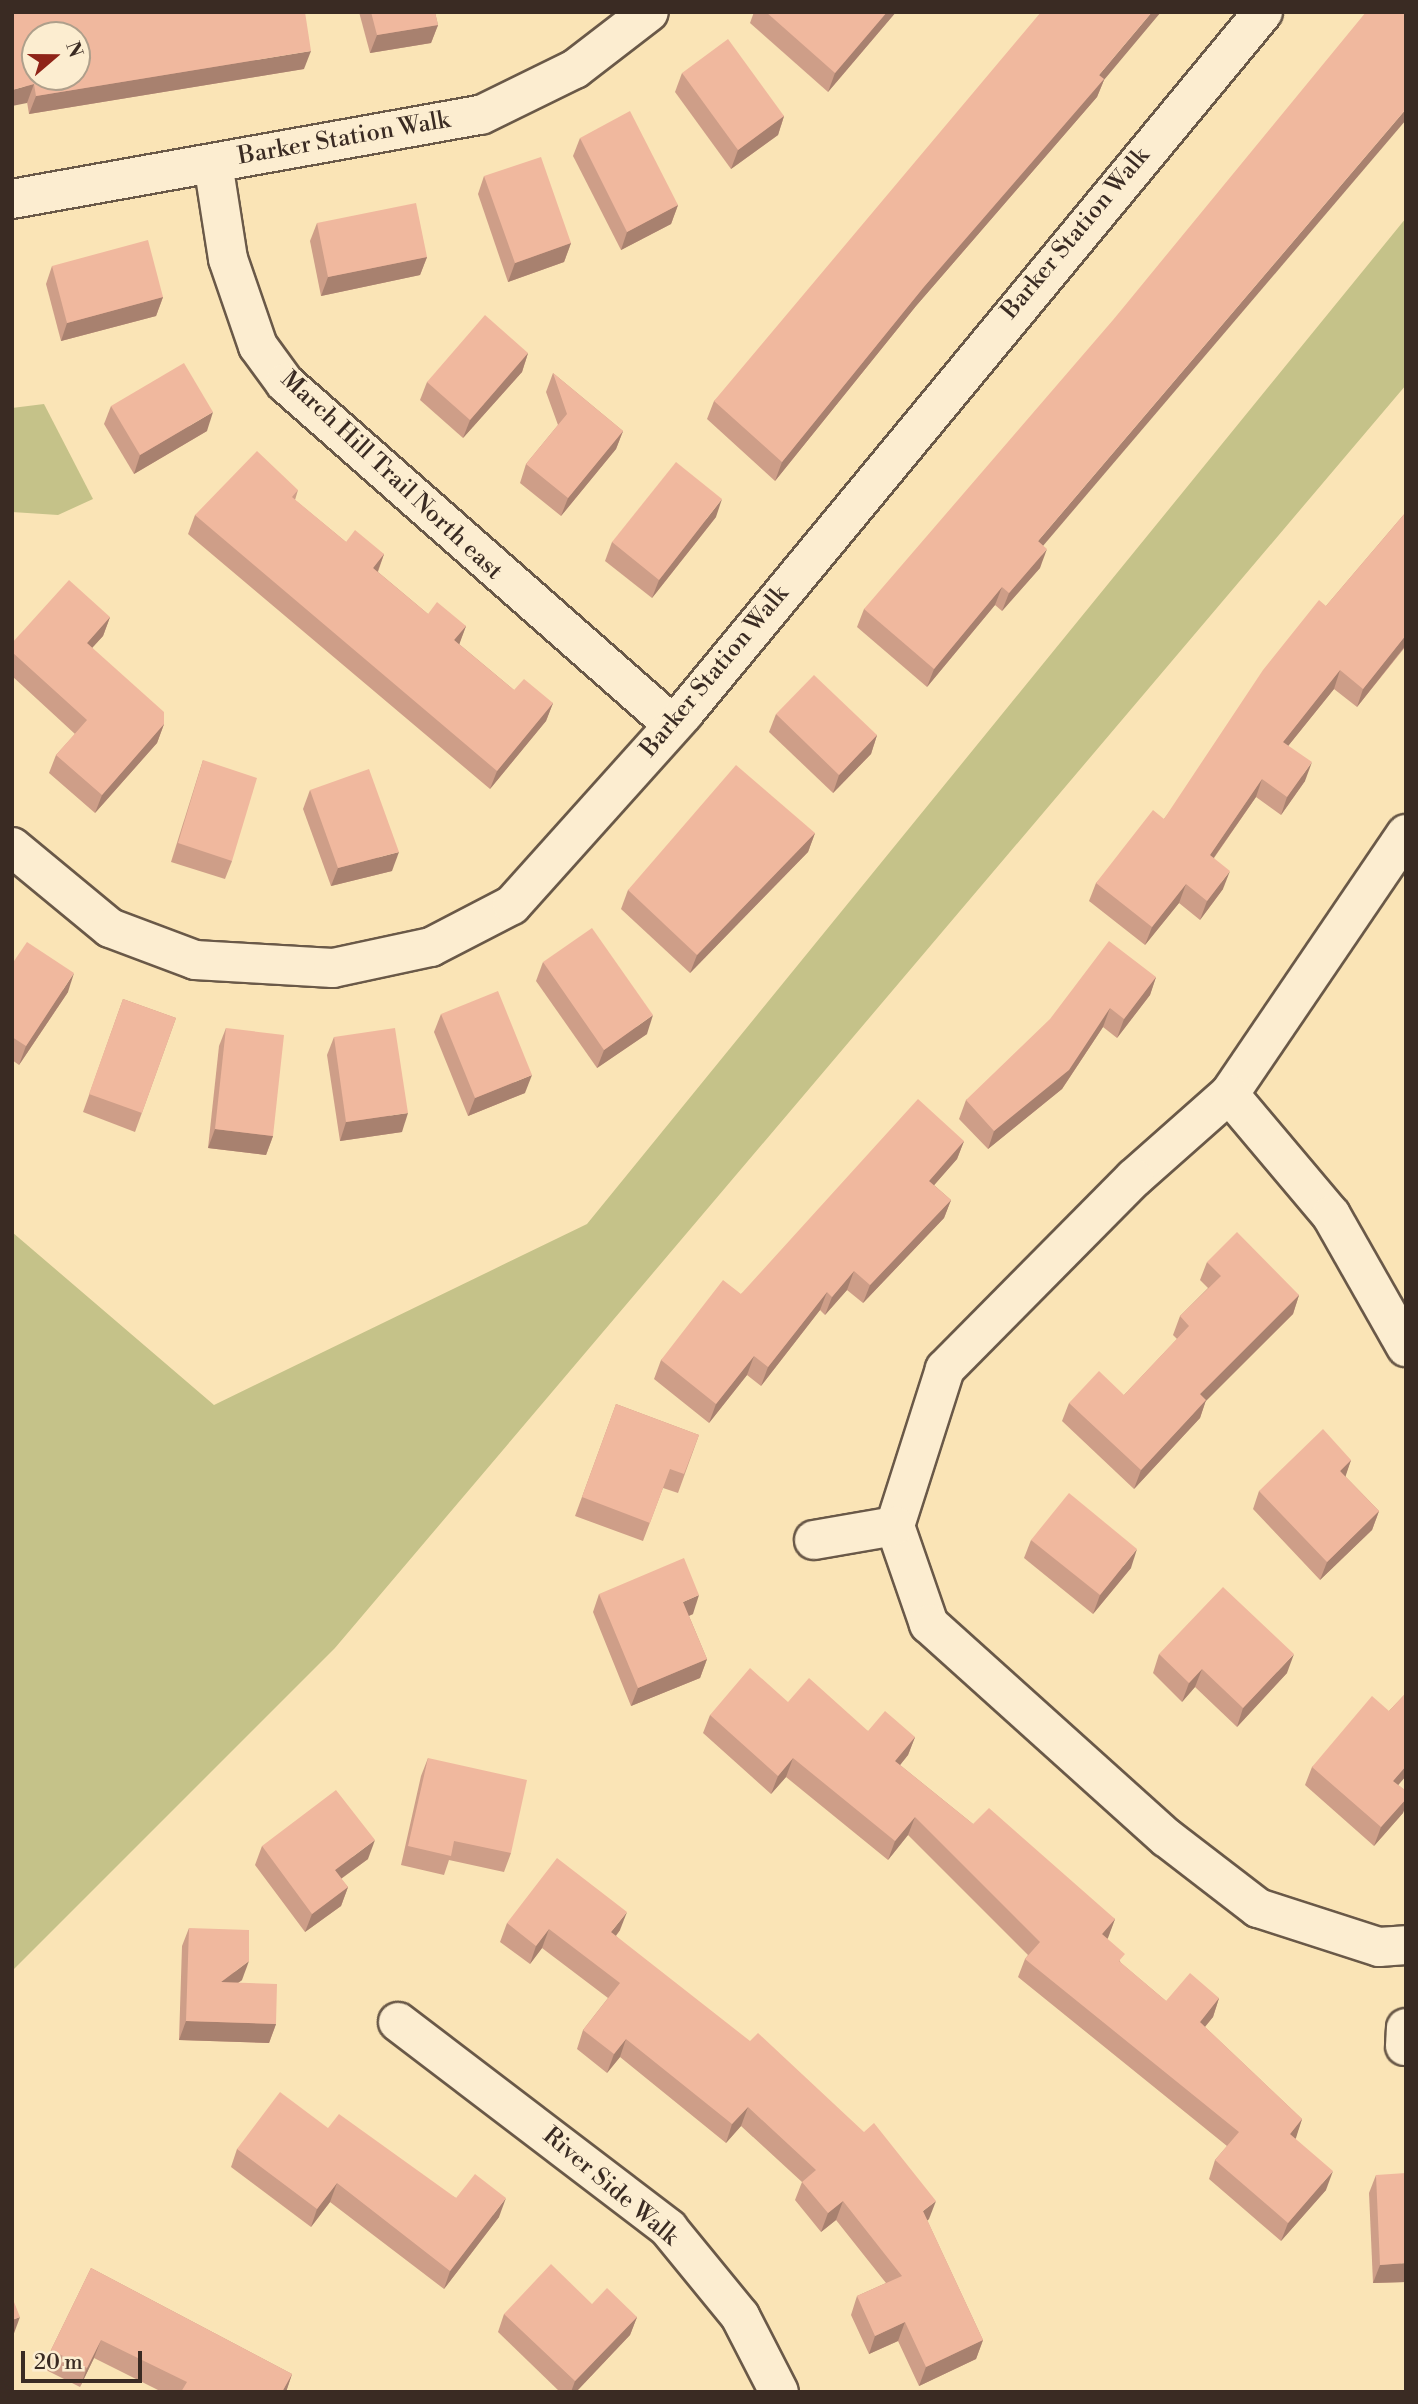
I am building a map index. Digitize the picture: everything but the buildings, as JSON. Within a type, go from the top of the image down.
[{"type":"street","name":"Barker Station Walk","points":[[12,199],[481,115],[575,69],[649,12]]},
{"type":"street","name":"Barker Station Walk","points":[[12,847],[110,928],[183,956],[273,970],[333,968],[431,947],[512,905],[673,725],[1263,12]]},
{"type":"street","name":"March Hill Trail North east","points":[[213,163],[228,259],[258,346],[285,383],[673,725]]},
{"type":"street","points":[[1406,834],[1229,1094],[1133,1178],[945,1369],[895,1526],[929,1624],[1167,1838],[1258,1908],[1379,1947],[1406,1945]]},
{"type":"street","points":[[1229,1094],[1331,1215],[1406,1347]]},
{"type":"street","points":[[814,1540],[895,1526]]},
{"type":"street","name":"River Side Walk","points":[[398,2022],[668,2228],[740,2316],[779,2392]]},
{"type":"shaded area","points":[[1406,218],[1406,385],[335,1648],[12,1971],[12,1232],[214,1405],[587,1224]]},
{"type":"shaded area","points":[[44,404],[93,499],[58,515],[12,512],[12,408]]}]
